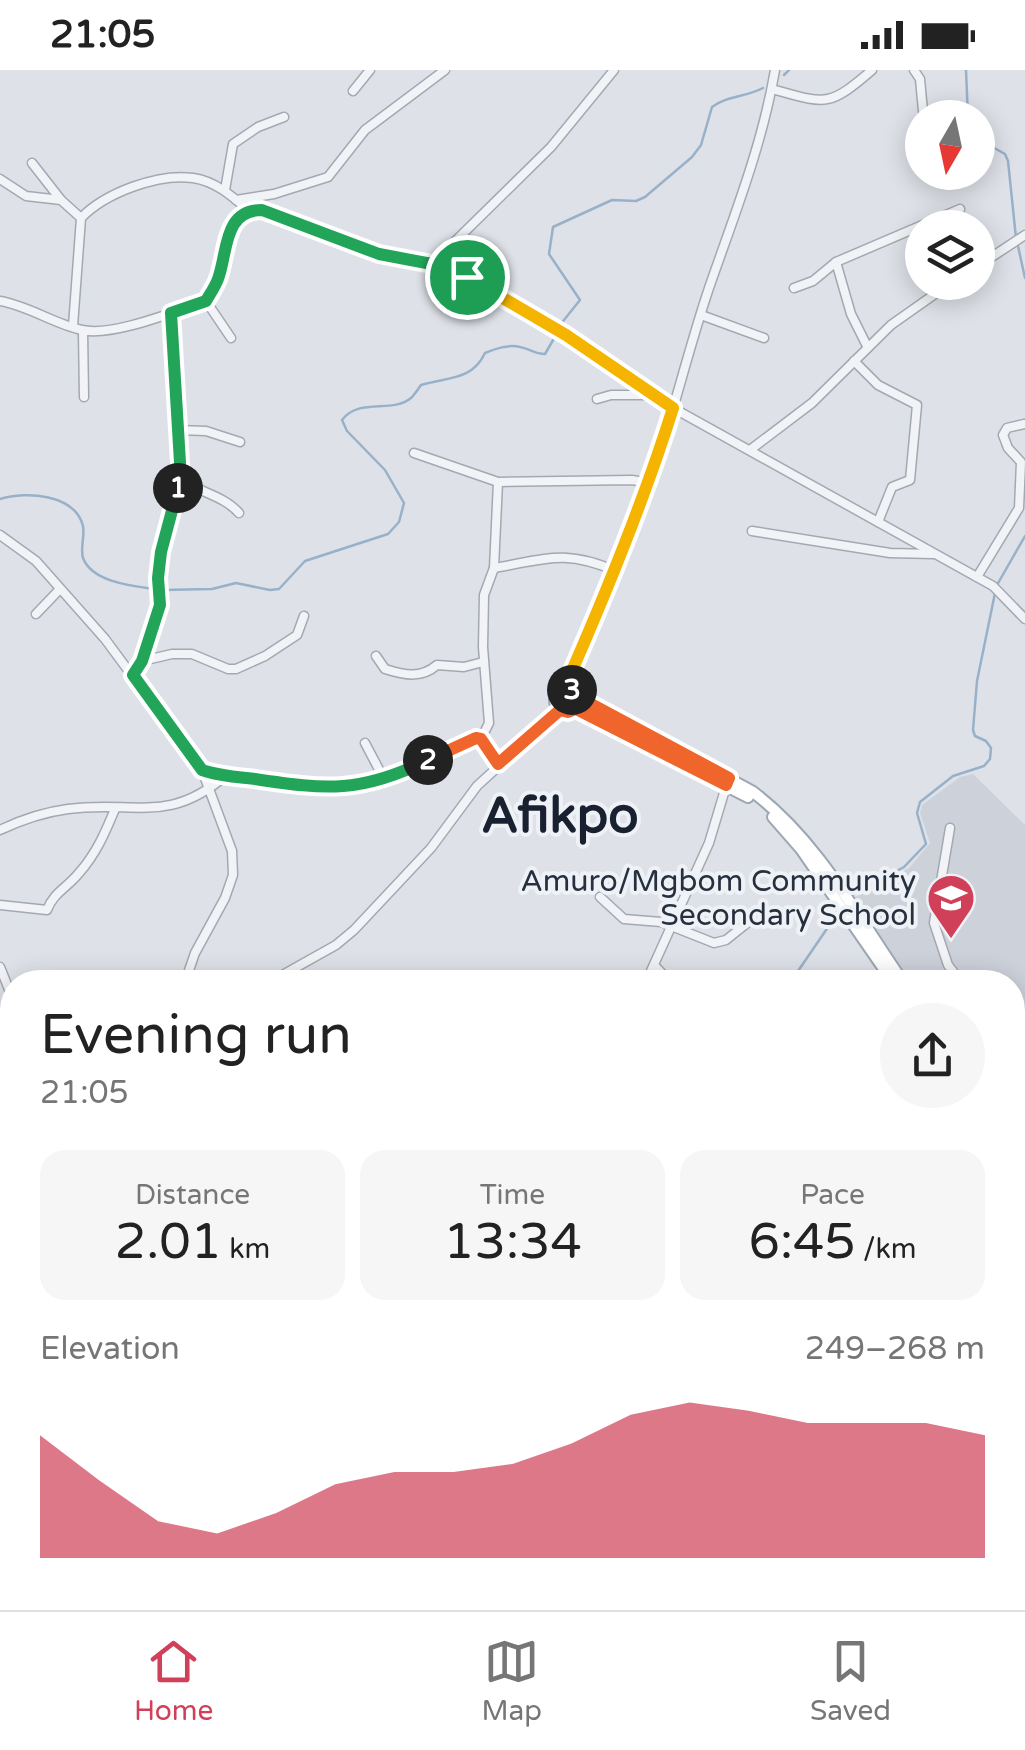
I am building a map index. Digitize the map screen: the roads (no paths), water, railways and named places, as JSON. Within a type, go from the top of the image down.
[{"type":"main road","points":[[577,703],[568,712],[560,710],[555,699],[564,689],[573,691],[577,703],[754,792],[788,822],[895,970]]},
{"type":"main road","points":[[728,782],[765,808],[793,839],[885,970]]},
{"type":"street","points":[[353,91],[370,70]]},
{"type":"street","points":[[236,200],[274,194],[328,177],[366,130],[445,70]]},
{"type":"street","points":[[432,264],[551,147],[614,70]]},
{"type":"street","points":[[564,689],[650,483],[756,154],[775,70]]},
{"type":"street","points":[[772,89],[817,101],[833,100],[872,70]]},
{"type":"street","points":[[914,70],[920,80],[922,100]]},
{"type":"street","points":[[226,190],[233,144],[258,127],[284,117]]},
{"type":"street","points":[[32,163],[60,200],[81,218]]},
{"type":"street","points":[[73,326],[81,218],[98,203],[138,186],[170,178],[194,178],[226,190],[248,210],[262,210],[389,258],[432,264],[467,277],[566,335],[673,408],[977,577],[996,589],[1025,619]]},
{"type":"street","points":[[0,179],[26,196],[60,200]]},
{"type":"street","points":[[794,288],[813,281],[836,262],[960,208]]},
{"type":"street","points":[[0,301],[83,330],[112,328],[206,301],[218,280],[230,231],[248,210]]},
{"type":"street","points":[[995,256],[1023,237]]},
{"type":"street","points":[[836,262],[851,314],[867,346]]},
{"type":"street","points":[[750,450],[812,402],[867,346],[926,300]]},
{"type":"street","points":[[206,301],[230,338]]},
{"type":"street","points":[[133,675],[142,661],[160,605],[161,552],[181,479],[171,313]]},
{"type":"street","points":[[701,315],[764,338]]},
{"type":"street","points":[[83,330],[84,397]]},
{"type":"street","points":[[854,360],[878,385],[917,406],[910,480],[892,487],[878,522]]},
{"type":"street","points":[[597,399],[611,395],[654,395]]},
{"type":"street","points":[[977,577],[1018,508],[1021,462],[1002,435],[1007,428],[1024,424]]},
{"type":"street","points":[[177,430],[206,431],[240,442]]},
{"type":"street","points":[[414,453],[498,482],[650,483]]},
{"type":"street","points":[[181,479],[227,500],[238,513]]},
{"type":"street","points":[[481,739],[489,723],[483,662],[484,595],[494,568],[498,482]]},
{"type":"street","points":[[752,532],[890,554],[933,554]]},
{"type":"street","points":[[0,535],[36,562],[133,675],[202,770],[232,851],[233,874],[189,970]]},
{"type":"street","points":[[494,568],[561,556],[588,560],[616,571]]},
{"type":"street","points":[[36,614],[60,590]]},
{"type":"street","points":[[142,661],[192,654],[236,668],[297,635],[304,616]]},
{"type":"street","points":[[376,656],[385,669],[408,675],[428,673],[437,666],[464,668],[483,662]]},
{"type":"street","points":[[291,970],[336,945],[367,918],[431,848],[498,764],[560,710]]},
{"type":"street","points":[[481,739],[498,764]]},
{"type":"street","points":[[202,770],[225,776],[358,787],[468,740],[481,739]]},
{"type":"street","points":[[366,743],[384,779]]},
{"type":"street","points":[[0,830],[66,809],[154,809],[190,801],[225,776]]},
{"type":"street","points":[[652,970],[709,843],[728,782]]},
{"type":"street","points":[[0,905],[47,910],[54,895],[78,876],[101,844],[115,809]]},
{"type":"street","points":[[950,828],[934,923],[952,970]]},
{"type":"street","points":[[600,897],[624,919],[654,920],[721,943],[750,920]]},
{"type":"street","points":[[654,965],[659,970]]},
{"type":"waterway","points":[[784,75],[789,70]]},
{"type":"waterway","points":[[966,70],[967,100]]},
{"type":"waterway","points":[[560,325],[580,300],[549,254],[553,227],[612,200],[636,201],[645,197],[701,145],[712,107],[763,88]]},
{"type":"waterway","points":[[995,148],[1008,161],[1016,238]]},
{"type":"waterway","points":[[1018,246],[1025,278]]},
{"type":"waterway","points":[[162,590],[212,589],[236,583],[279,589],[305,561],[388,534],[399,522],[404,503],[385,470],[347,431],[342,420],[357,409],[403,403],[421,385],[466,373],[485,353],[497,349],[515,346],[545,354],[556,335]]},
{"type":"waterway","points":[[0,499],[23,495],[60,501],[78,515],[83,526],[83,558],[95,573],[154,589]]},
{"type":"waterway","points":[[997,585],[1025,536]]},
{"type":"waterway","points":[[852,895],[904,867],[926,844],[917,813],[920,802],[953,776],[984,766],[990,759],[991,748],[973,730],[977,681],[995,593]]},
{"type":"waterway","points":[[799,970],[837,914]]},
{"type":"place","name":"Amuro/Mgbom Community Secondary School","points":[[951,940]]},
{"type":"district","name":"Afikpo","points":[[560,816]]}]
